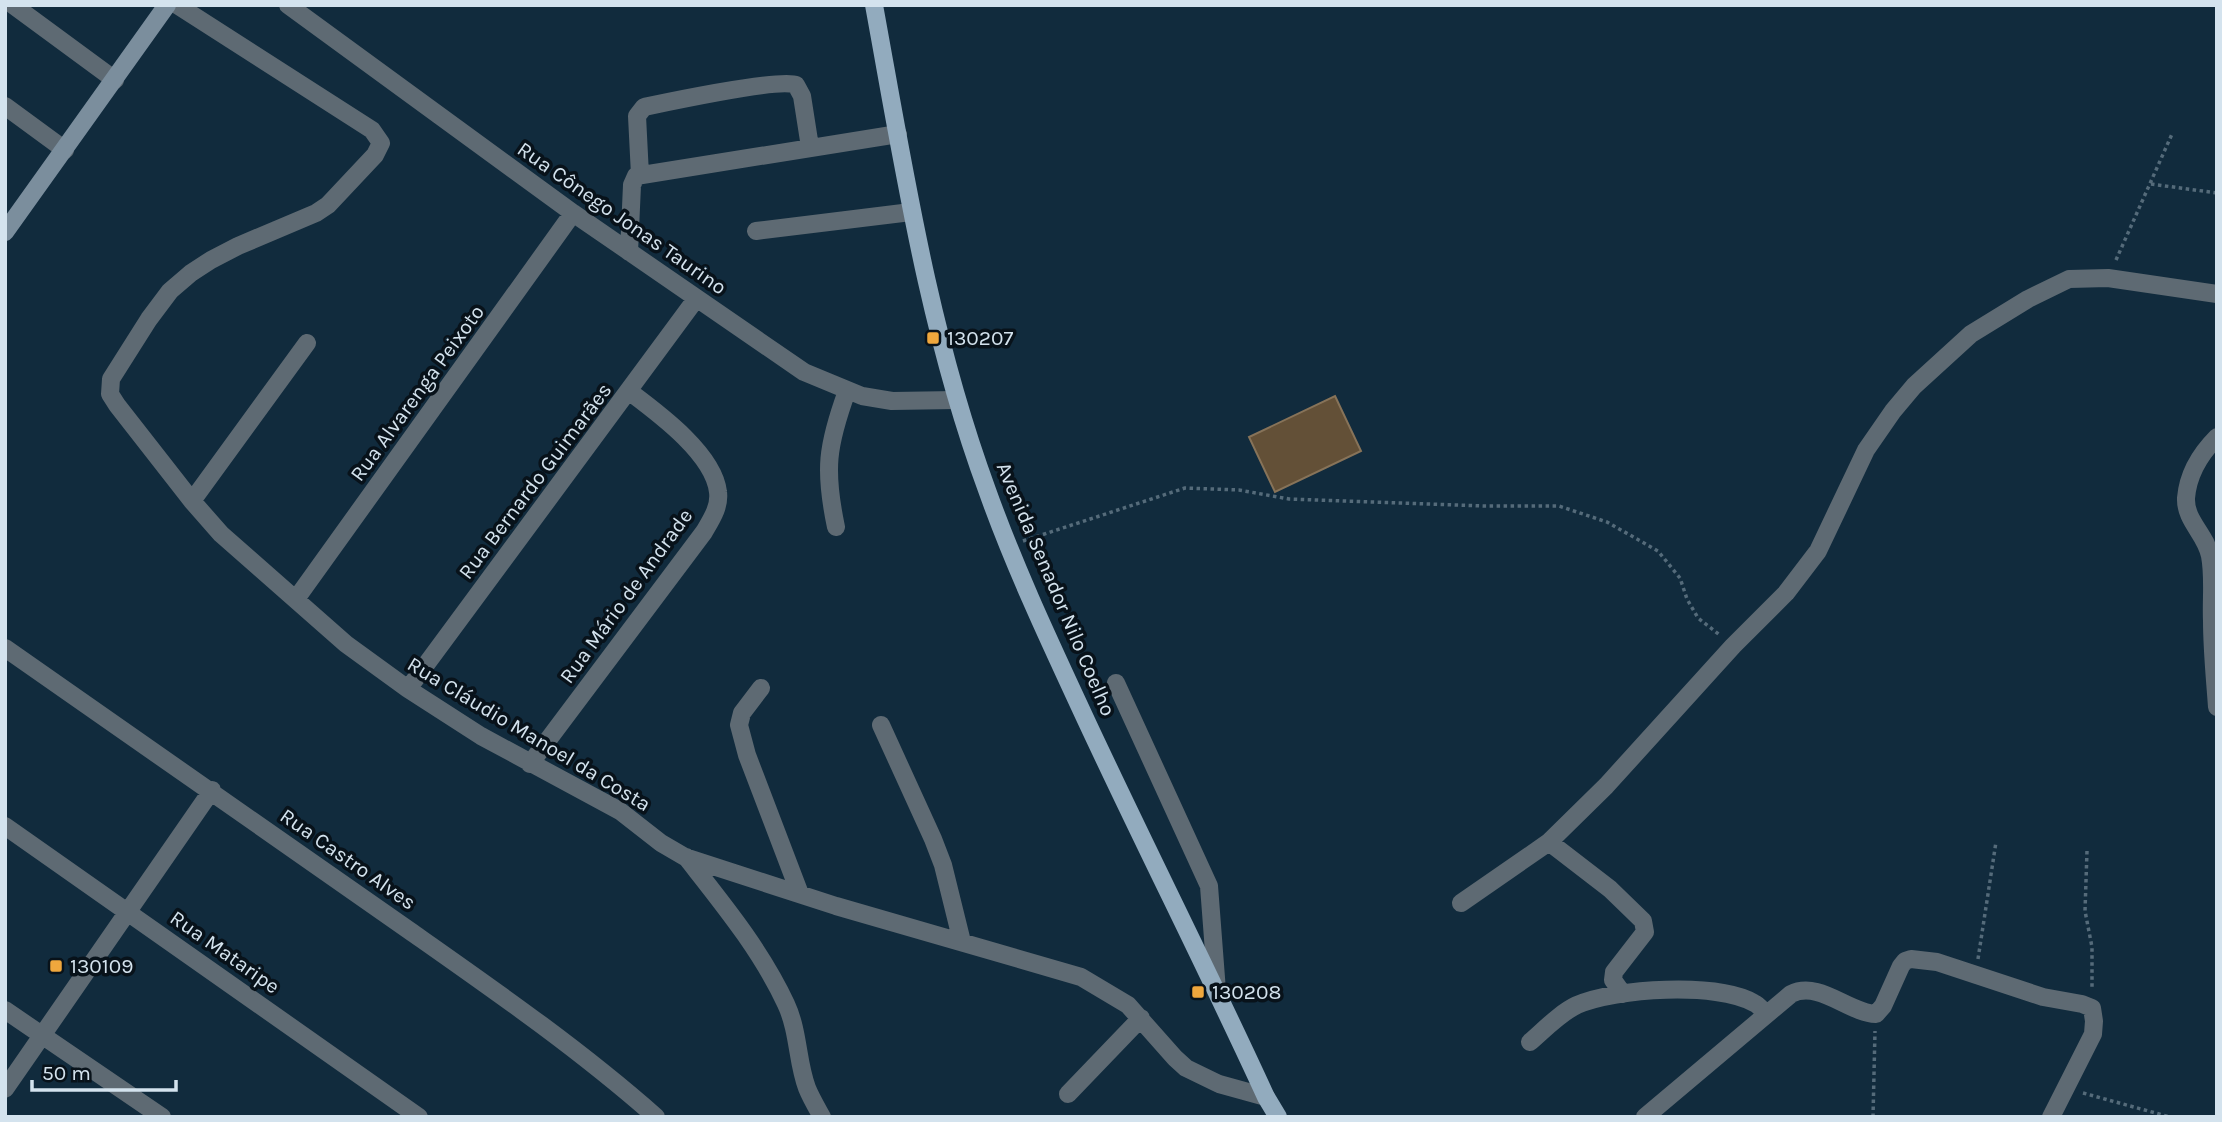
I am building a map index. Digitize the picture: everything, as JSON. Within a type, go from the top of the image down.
[{"type":"main road","name":"Avenida Senador Nilo Coelho","points":[[874,5],[911,212],[956,400],[1008,546],[1057,658],[1217,998],[1278,1117]]},
{"type":"street","points":[[13,5],[115,80]]},
{"type":"street","points":[[5,232],[167,5]]},
{"type":"street","name":"Rua Cláudio Manoel da Costa","points":[[177,5],[372,130],[381,143],[375,155],[340,194],[322,209],[238,246],[191,273],[163,300],[111,379],[110,394],[117,405],[221,534],[346,645],[408,689],[530,764],[620,811],[661,843],[685,857],[1081,977],[1128,1005],[1186,1068],[1219,1084],[1266,1097]]},
{"type":"street","name":"Rua Cônego Jonas Taurino","points":[[288,5],[573,214],[804,372],[862,396],[892,401],[956,400]]},
{"type":"street","points":[[640,175],[637,116],[640,109],[730,91],[785,83],[796,85],[802,96],[810,147]]},
{"type":"street","points":[[5,106],[65,150]]},
{"type":"street","points":[[629,252],[632,185],[636,176],[898,134]]},
{"type":"street","points":[[756,231],[911,212]]},
{"type":"street","name":"Rua Alvarenga Peixoto","points":[[296,599],[573,214]]},
{"type":"street","points":[[1461,903],[1549,842],[1606,786],[1733,646],[1786,593],[1818,551],[1866,450],[1914,386],[1971,334],[2028,299],[2070,279],[2108,278],[2217,294]]},
{"type":"street","name":"Rua Bernardo Guimarães","points":[[408,689],[696,299]]},
{"type":"street","points":[[192,501],[307,343]]},
{"type":"street","name":"Rua Mário de Andrade","points":[[530,764],[688,554],[716,509],[718,491],[699,452],[666,419],[630,391]]},
{"type":"street","points":[[836,527],[828,491],[828,461],[836,421],[847,391]]},
{"type":"street","points":[[2217,437],[2203,450],[2188,482],[2186,502],[2191,520],[2205,539],[2210,557],[2212,647],[2217,707]]},
{"type":"street","name":"Rua Castro Alves","points":[[5,649],[212,790],[483,983],[594,1066],[656,1117]]},
{"type":"street","points":[[1116,683],[1209,886],[1217,998]]},
{"type":"street","points":[[761,688],[742,713],[739,725],[747,755],[800,894]]},
{"type":"street","points":[[881,725],[943,865],[962,942]]},
{"type":"street","points":[[5,1089],[212,790]]},
{"type":"street","name":"Rua Mataripe","points":[[5,826],[419,1117]]},
{"type":"street","points":[[1549,842],[1610,889],[1643,920],[1645,932],[1614,972],[1613,980],[1623,994]]},
{"type":"street","points":[[685,857],[734,918],[786,1005],[795,1029],[806,1086],[822,1117]]},
{"type":"street","points":[[1646,1117],[1791,994],[1804,991],[1876,1014],[1883,1006],[1905,961],[1911,959],[1937,962],[2043,997],[2092,1008],[2093,1034],[2051,1117]]},
{"type":"street","points":[[1530,1042],[1575,1006],[1623,994],[1679,989],[1717,992],[1739,996],[1757,1004],[1766,1014]]},
{"type":"street","points":[[5,1010],[162,1117]]},
{"type":"street","points":[[1068,1094],[1140,1018]]},
{"type":"path","points":[[2108,278],[2172,134]]},
{"type":"path","points":[[2151,184],[2217,193]]},
{"type":"path","points":[[1008,546],[1185,488],[1239,490],[1289,499],[1559,506],[1607,522],[1658,551],[1680,578],[1687,599],[1698,618],[1733,646]]},
{"type":"path","points":[[1975,975],[1996,842]]},
{"type":"path","points":[[2087,851],[2085,911],[2092,947],[2092,1008]]},
{"type":"path","points":[[1872,1117],[1876,1014]]},
{"type":"path","points":[[2064,1088],[2170,1117]]},
{"type":"building","points":[[1335,396],[1361,451],[1275,492],[1249,437]]},
{"type":"place","name":"130207","points":[[933,338]]},
{"type":"place","name":"130109","points":[[56,966]]},
{"type":"place","name":"130208","points":[[1198,992]]}]
